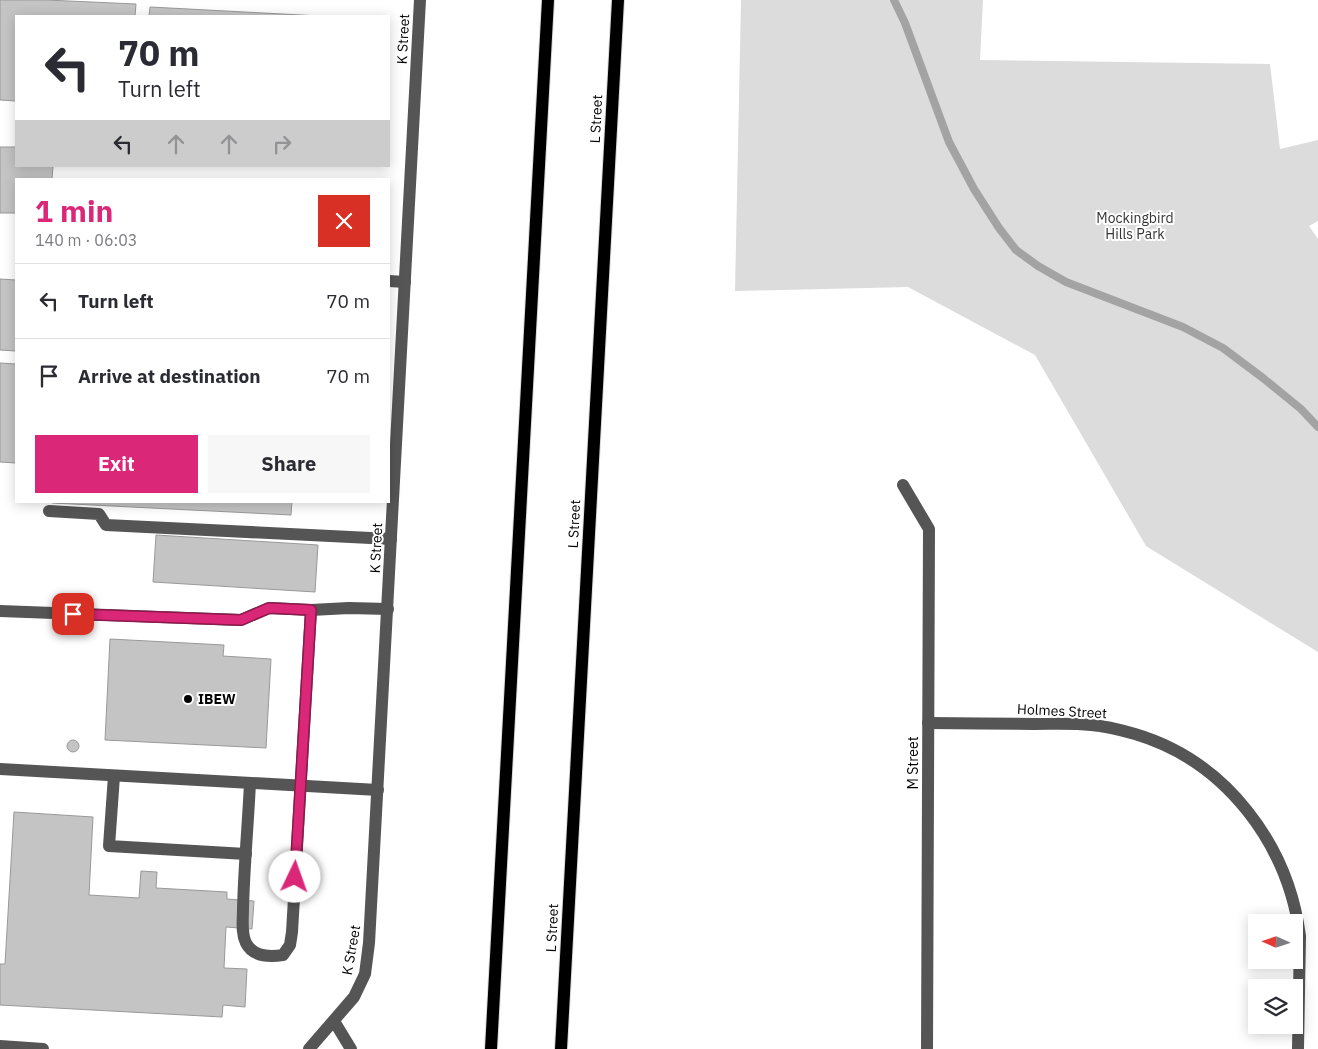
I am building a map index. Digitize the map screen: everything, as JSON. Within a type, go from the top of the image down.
[{"type":"main road","points":[[491,1049],[548,0]]},
{"type":"main road","name":"L Street","points":[[561,1049],[618,0]]},
{"type":"street","name":"K Street","points":[[309,1049],[354,997],[365,974],[369,943],[388,609],[394,392],[405,282],[420,0]]},
{"type":"street","points":[[390,281],[405,282]]},
{"type":"street","name":"M Street","points":[[903,485],[930,529],[927,1049]]},
{"type":"street","points":[[49,511],[99,514],[106,525],[391,539]]},
{"type":"street","points":[[0,611],[241,620],[269,608],[311,610],[349,608],[388,609]]},
{"type":"street","points":[[250,783],[243,933],[246,943],[253,951],[270,957],[283,955],[290,945],[292,932],[311,610]]},
{"type":"street","name":"Holmes Street","points":[[928,723],[1092,725],[1121,730],[1150,738],[1166,745],[1200,765],[1220,781],[1236,796],[1269,841],[1290,888],[1300,936],[1298,1049]]},
{"type":"street","points":[[0,769],[378,790]]},
{"type":"street","points":[[114,776],[109,846],[246,854]]},
{"type":"street","points":[[334,1021],[351,1049]]},
{"type":"street","points":[[5,1047],[43,1049]]},
{"type":"green space","name":"Mockingbird Hills Park","points":[[741,0],[983,0],[980,60],[1270,64],[1280,149],[1318,140],[1318,221],[1309,226],[1318,239],[1318,652],[1146,546],[1035,355],[908,287],[735,291]]},
{"type":"building","points":[[0,0],[136,4],[135,15],[15,15],[15,101],[0,100]]},
{"type":"building","points":[[150,7],[301,15],[149,15]]},
{"type":"building","points":[[0,147],[15,147],[15,167],[53,167],[52,178],[15,178],[15,213],[0,213]]},
{"type":"building","points":[[0,279],[15,280],[15,351],[0,350]]},
{"type":"building","points":[[0,363],[15,364],[15,463],[0,462]]},
{"type":"building","points":[[52,503],[292,503],[291,515]]},
{"type":"building","points":[[156,535],[318,545],[315,592],[153,582]]},
{"type":"building","name":"IBEW","points":[[110,639],[224,645],[223,656],[271,659],[266,748],[105,740]]},
{"type":"building","points":[[73,740],[79,746],[73,752],[67,746]]},
{"type":"building","points":[[14,812],[93,817],[89,895],[139,898],[141,871],[157,872],[156,888],[227,892],[227,899],[254,901],[252,929],[226,927],[224,968],[247,969],[245,1007],[223,1005],[222,1017],[0,1005],[0,964],[5,964]]},
{"type":"waterway","points":[[894,0],[905,23],[949,142],[974,189],[999,228],[1016,250],[1038,266],[1066,282],[1183,327],[1223,348],[1301,409],[1318,427]]},
{"type":"place","name":"IBEW","points":[[188,699]]},
{"type":"route","points":[[73,614],[241,620],[269,608],[311,610],[295,877]]}]
